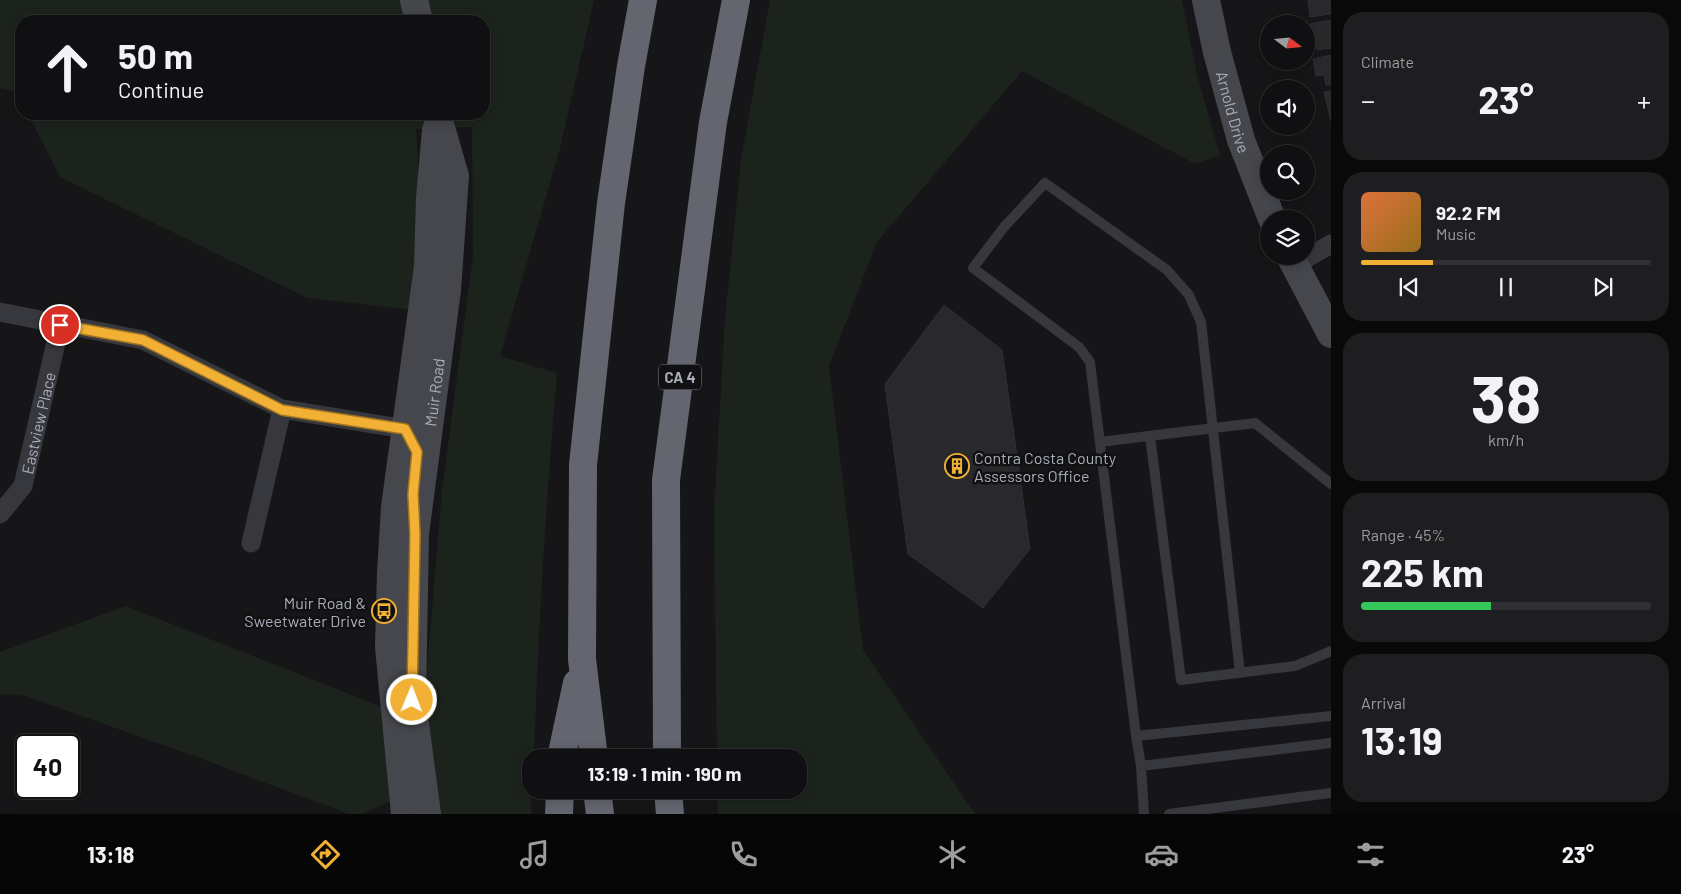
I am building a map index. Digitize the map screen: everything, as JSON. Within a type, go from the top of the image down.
[{"type":"highway","points":[[593,749],[582,659],[583,465],[611,203],[628,84],[643,0]]},
{"type":"highway","name":"CA 4","points":[[667,749],[666,480],[713,122],[736,0]]},
{"type":"highway","points":[[564,749],[582,659]]},
{"type":"highway","points":[[559,814],[560,799]]},
{"type":"highway","points":[[598,799],[600,814]]},
{"type":"highway","points":[[669,799],[670,814]]},
{"type":"street","points":[[414,0],[418,15]]},
{"type":"street","name":"Arnold Drive","points":[[1206,0],[1217,52],[1241,140],[1268,210]]},
{"type":"street","name":"Muir Road","points":[[405,814],[390,647],[391,573],[395,507],[428,267],[430,198],[437,120]]},
{"type":"street","name":"Muir Road","points":[[427,814],[412,700],[415,534],[448,290],[455,176],[438,120]]},
{"type":"street","points":[[1315,251],[1331,244]]},
{"type":"street","points":[[1295,265],[1331,334]]},
{"type":"street","points":[[405,429],[421,400],[431,333],[448,290]]},
{"type":"street","points":[[0,312],[143,340],[282,410],[405,429]]},
{"type":"street","name":"Eastview Place","points":[[0,514],[23,486],[60,325]]},
{"type":"street","points":[[251,543],[282,410]]},
{"type":"street","points":[[405,429],[417,452],[413,494],[415,534]]},
{"type":"lane","points":[[1144,814],[1141,766],[1090,362],[1079,347],[973,268],[1004,227],[1045,183],[1167,270],[1189,295],[1201,322],[1240,673]]},
{"type":"lane","points":[[1100,442],[1255,423],[1331,484]]},
{"type":"lane","points":[[1150,436],[1181,680],[1295,666],[1331,651]]},
{"type":"lane","points":[[1136,736],[1331,716]]},
{"type":"lane","points":[[1141,766],[1331,743]]},
{"type":"lane","points":[[1169,814],[1331,793]]},
{"type":"shaded area","points":[[0,0],[594,0],[560,148],[500,356],[557,373],[543,565],[534,749],[522,749],[522,799],[531,799],[531,814],[438,814],[425,692],[442,490],[473,256],[472,127],[416,129],[420,197],[422,311],[307,298],[60,177],[31,120],[490,120],[490,15],[15,15],[15,92],[0,88]]},
{"type":"shaded area","points":[[770,0],[1182,0],[1197,75],[1220,155],[1195,164],[1022,71],[877,242],[829,366],[863,650],[975,814],[718,814],[717,799],[807,799],[807,749],[717,749],[714,513],[725,318],[741,159]]},
{"type":"shaded area","points":[[126,606],[395,712],[403,796],[362,814],[349,814],[23,695],[0,694],[0,652]]},
{"type":"building","points":[[1308,0],[1331,0],[1331,14],[1315,16],[1310,15]]},
{"type":"building","points":[[1331,20],[1331,48],[1317,50],[1315,23]]},
{"type":"building","points":[[1331,55],[1331,84],[1326,85],[1324,75],[1316,76],[1315,59]]},
{"type":"building","points":[[1331,91],[1331,121],[1324,92]]},
{"type":"building","name":"Contra Costa County Assessors Office","points":[[944,305],[1002,350],[1030,549],[983,608],[908,554],[885,384]]},
{"type":"place","name":"Contra Costa County Assessors Office","points":[[957,466]]},
{"type":"place","name":"Muir Road & Sweetwater Drive","points":[[384,611]]},
{"type":"route","points":[[60,325],[143,340],[282,410],[405,429],[417,452],[413,494],[415,534],[412,700]]}]
